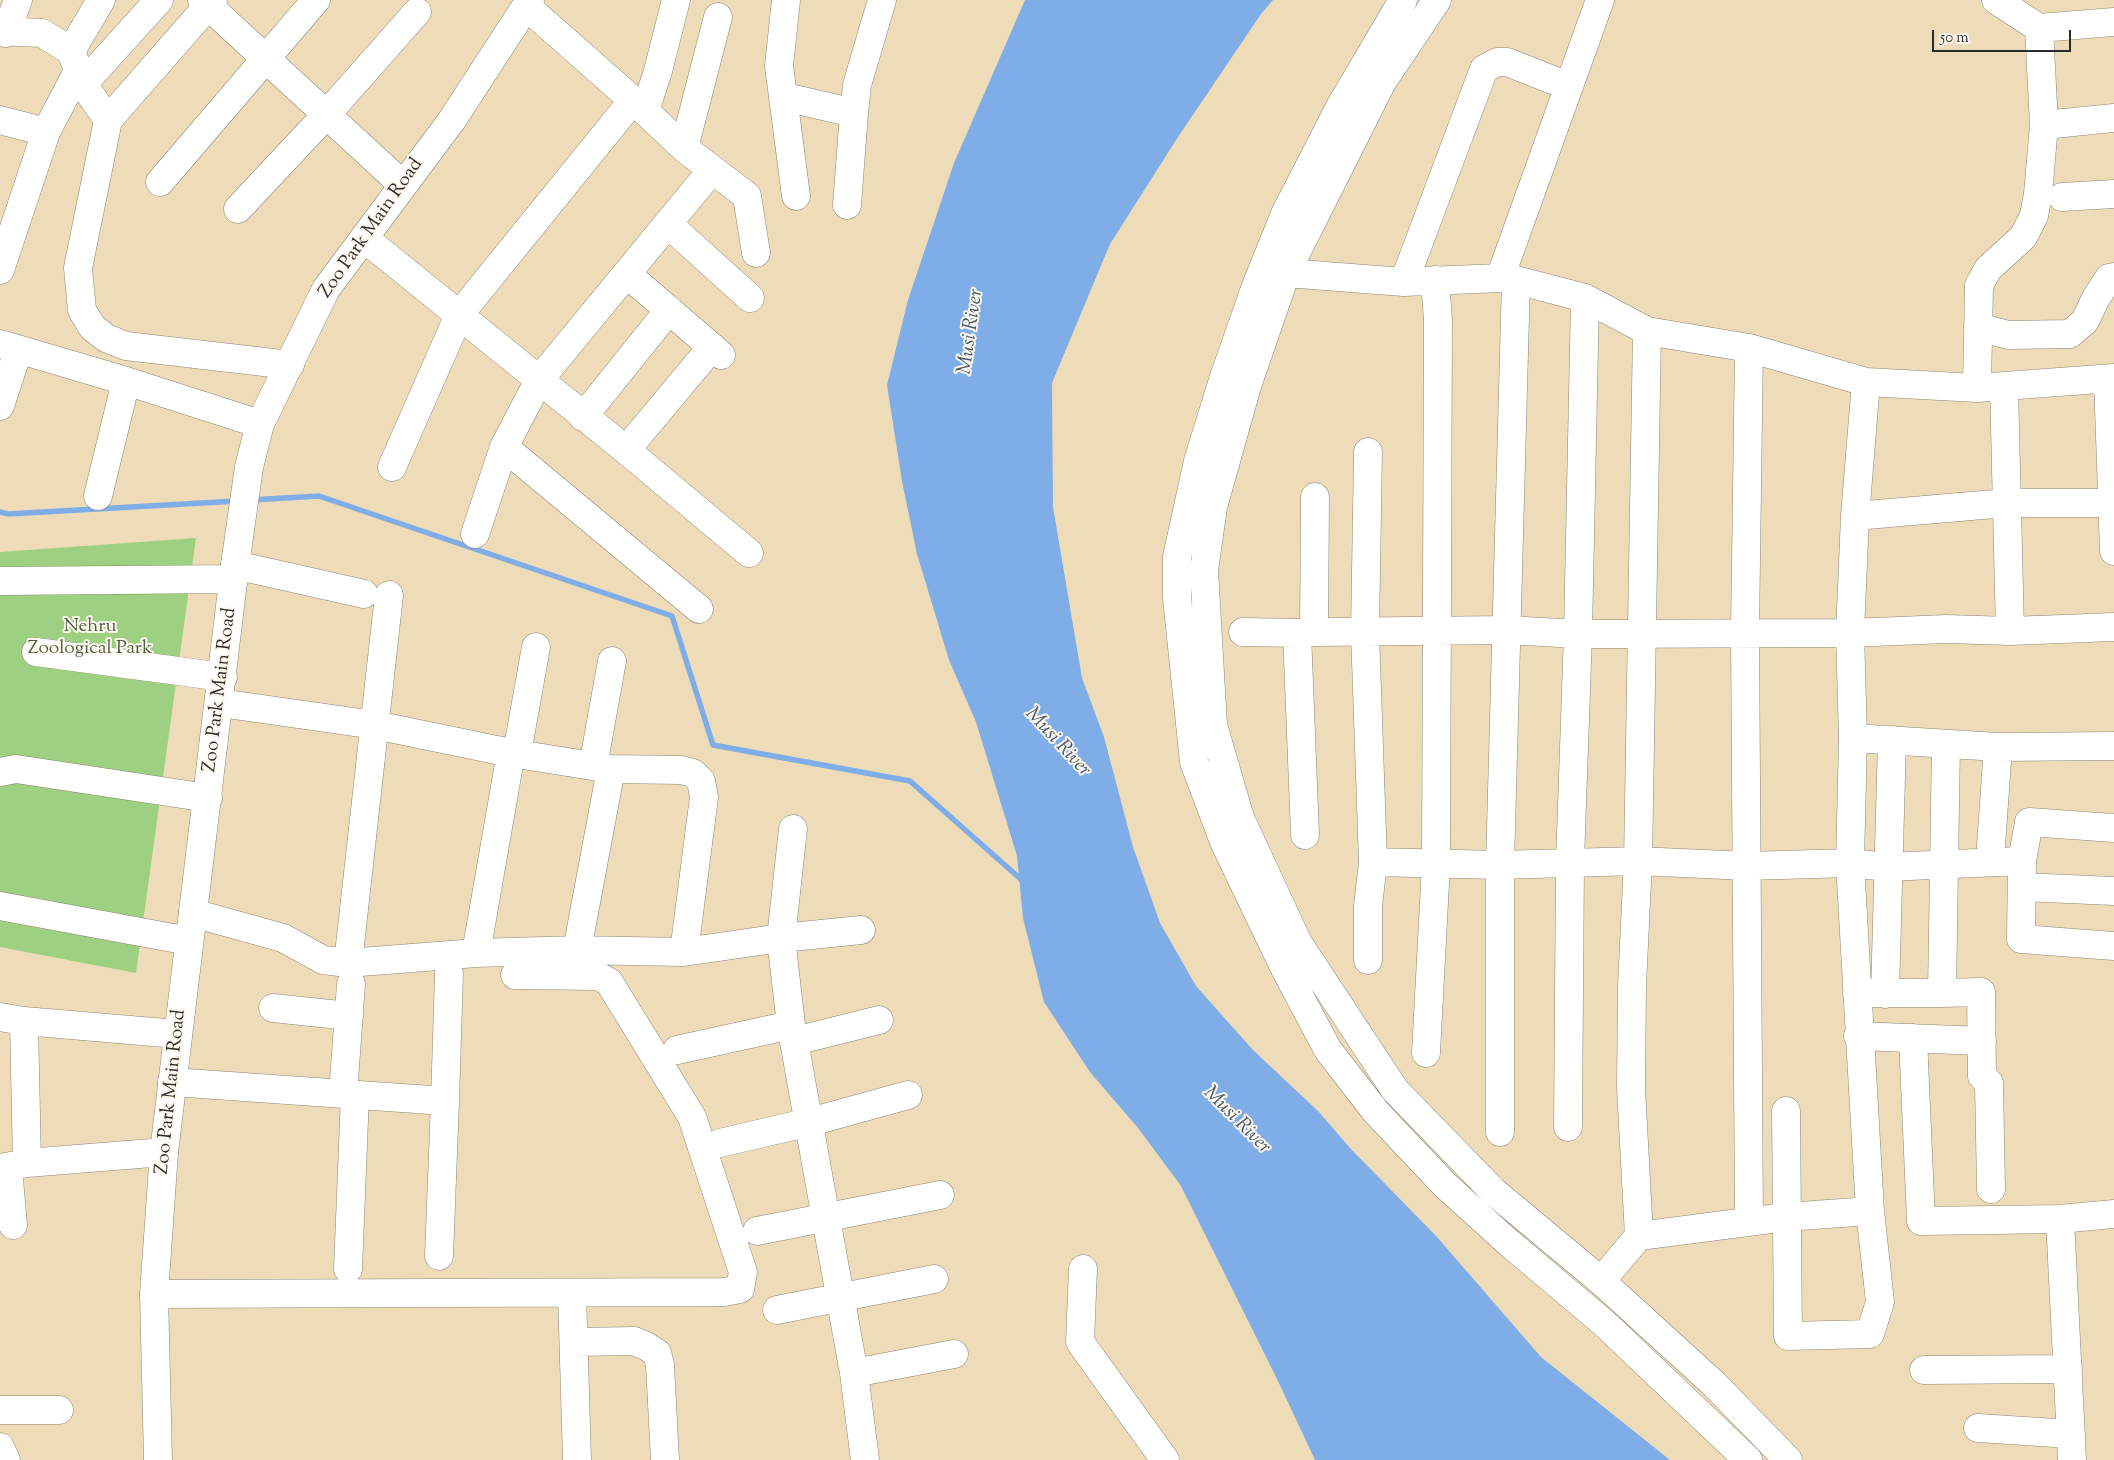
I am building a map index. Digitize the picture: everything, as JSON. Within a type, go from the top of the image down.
[{"type":"street","points":[[18,0],[3,32],[42,34],[78,68],[108,120]]},
{"type":"street","points":[[0,270],[46,132],[78,68],[101,0]]},
{"type":"street","points":[[78,68],[159,0]]},
{"type":"street","points":[[160,182],[316,0]]},
{"type":"street","points":[[392,467],[459,315],[639,105],[658,71],[676,0]]},
{"type":"street","points":[[786,0],[779,66],[785,97],[796,196]]},
{"type":"street","points":[[847,205],[857,85],[882,0]]},
{"type":"street","points":[[1403,0],[1341,105],[1285,214],[1253,295],[1198,461],[1177,557],[1178,608],[1194,762],[1225,844],[1284,967],[1328,1050],[1376,1112],[1445,1185],[1509,1243],[1604,1323],[1748,1460]]},
{"type":"street","points":[[1437,0],[1382,82],[1286,273],[1248,386],[1213,508],[1204,570],[1213,726],[1240,818],[1298,943],[1395,1090],[1493,1191],[1601,1281],[1714,1384],[1788,1460]]},
{"type":"street","points":[[1500,1132],[1500,865],[1507,630],[1508,279],[1568,86],[1600,0]]},
{"type":"street","points":[[1996,0],[2039,28],[2112,15]]},
{"type":"street","points":[[290,365],[126,346],[106,338],[92,328],[82,310],[78,268],[108,120],[207,2],[326,116],[403,185]]},
{"type":"street","points":[[528,3],[684,148],[747,196],[756,253]]},
{"type":"street","name":"Zoo Park Main Road","points":[[158,1460],[154,1294],[164,1152],[177,1034],[249,467],[260,424],[326,290],[452,120],[528,3]]},
{"type":"street","points":[[238,209],[326,116],[417,12]]},
{"type":"street","points":[[684,148],[718,17]]},
{"type":"street","points":[[1977,388],[1979,286],[1988,269],[2023,237],[2034,216],[2044,125],[2039,28]]},
{"type":"street","points":[[1404,282],[1484,69],[1497,62],[1507,62],[1568,86]]},
{"type":"street","points":[[785,97],[854,113]]},
{"type":"street","points":[[2044,125],[2114,118]]},
{"type":"street","points":[[0,120],[46,132]]},
{"type":"street","points":[[475,534],[504,448],[539,380],[712,170]]},
{"type":"street","points":[[2062,196],[2114,194]]},
{"type":"street","points":[[668,224],[750,298]]},
{"type":"street","points":[[364,238],[626,450],[749,553]]},
{"type":"street","points":[[1286,273],[1404,282],[1508,279],[1585,298],[1646,331],[1749,348],[1866,382],[1977,388],[2111,378],[2114,551]]},
{"type":"street","points":[[626,450],[717,351],[627,274]]},
{"type":"street","points":[[1978,327],[2008,335],[2070,334],[2086,322],[2096,298],[2109,278],[2114,277]]},
{"type":"street","points":[[1426,1053],[1436,864],[1438,320],[1435,280]]},
{"type":"street","points":[[1568,1127],[1570,862],[1578,634],[1585,298]]},
{"type":"street","points":[[583,417],[669,310]]},
{"type":"street","points":[[1639,1236],[1631,1088],[1632,986],[1638,861],[1646,331]]},
{"type":"street","points":[[0,406],[9,347],[126,381],[260,424]]},
{"type":"street","points":[[1749,348],[1745,632],[1749,1221]]},
{"type":"street","points":[[98,496],[126,381]]},
{"type":"street","points":[[1786,1111],[1788,1336],[1870,1334],[1880,1302],[1870,1211],[1858,1036],[1850,863],[1853,738],[1850,633],[1855,516],[1866,382]]},
{"type":"street","points":[[2004,386],[2010,631]]},
{"type":"street","points":[[504,448],[699,609]]},
{"type":"street","points":[[1368,452],[1365,632],[1373,862],[1368,906],[1368,960]]},
{"type":"street","points":[[1305,835],[1306,632],[1315,497]]},
{"type":"street","points":[[1855,516],[2006,503],[2113,502]]},
{"type":"street","points":[[0,581],[235,572],[377,594],[375,725],[349,974],[348,1269]]},
{"type":"street","points":[[1243,632],[1507,630],[1578,634],[1850,633],[1946,629],[2010,631],[2114,627]]},
{"type":"street","points":[[476,953],[536,647]]},
{"type":"street","points":[[36,652],[514,753],[602,768],[681,770],[693,773],[701,781],[704,797],[684,952]]},
{"type":"street","points":[[577,950],[602,768],[612,661]]},
{"type":"street","points":[[1853,738],[1998,746],[2114,746]]},
{"type":"street","points":[[1886,994],[1887,867],[1892,740]]},
{"type":"street","points":[[1942,993],[1946,744]]},
{"type":"street","points":[[1991,846],[1998,746]]},
{"type":"street","points":[[0,772],[16,769],[208,798]]},
{"type":"street","points":[[2114,828],[2029,822],[2022,874],[2021,940],[2114,946]]},
{"type":"street","points":[[793,829],[781,938],[793,1033],[854,1373],[865,1460]]},
{"type":"street","points":[[1373,862],[1500,865],[1638,861],[1747,866],[1850,863],[1887,867],[1944,866],[2022,874],[2114,891]]},
{"type":"street","points":[[0,906],[189,942]]},
{"type":"street","points":[[193,913],[283,938],[349,974],[476,953],[577,950],[684,952],[781,938],[861,930]]},
{"type":"street","points":[[439,1256],[449,974]]},
{"type":"street","points":[[154,1294],[724,1292],[740,1289],[743,1272],[692,1118],[609,982],[598,976],[515,976]]},
{"type":"street","points":[[1857,993],[1981,992],[1982,1076],[1989,1083],[1991,1189]]},
{"type":"street","points":[[272,1008],[349,1016]]},
{"type":"street","points":[[13,1225],[12,1019],[177,1034]]},
{"type":"street","points":[[677,1050],[879,1020]]},
{"type":"street","points":[[1858,1036],[1982,1041]]},
{"type":"street","points":[[1913,1038],[1921,1221],[2060,1219],[2114,1214]]},
{"type":"street","points":[[172,1082],[445,1101]]},
{"type":"street","points":[[720,1143],[810,1122],[908,1095]]},
{"type":"street","points":[[12,1166],[164,1152]]},
{"type":"street","points":[[757,1231],[940,1195]]},
{"type":"street","points":[[1601,1281],[1639,1236],[1749,1221],[1870,1211]]},
{"type":"street","points":[[1978,1428],[2072,1447],[2060,1219]]},
{"type":"street","points":[[1083,1269],[1080,1342],[1165,1460]]},
{"type":"street","points":[[777,1310],[934,1279]]},
{"type":"street","points":[[572,1293],[577,1460]]},
{"type":"street","points":[[574,1342],[634,1342],[646,1346],[657,1354],[660,1365],[665,1460]]},
{"type":"street","points":[[1655,1372],[1674,1348]]},
{"type":"street","points":[[854,1373],[954,1354]]},
{"type":"street","points":[[1924,1370],[2068,1369]]},
{"type":"street","points":[[0,1410],[59,1410]]},
{"type":"street","points":[[0,1448],[6,1460]]},
{"type":"green space","name":"Nehru Zoological Park","points":[[196,538],[136,973],[0,947],[0,552]]},
{"type":"water","name":"Musi River","points":[[1025,0],[1273,0],[1261,14],[1178,137],[1110,244],[1052,383],[1053,507],[1082,678],[1104,737],[1133,847],[1160,923],[1196,986],[1253,1050],[1319,1112],[1350,1148],[1437,1237],[1541,1357],[1670,1460],[1315,1460],[1181,1186],[1138,1128],[1090,1072],[1044,1002],[1023,918],[1017,856],[976,722],[949,660],[917,554],[902,481],[887,385],[908,300],[954,163]]},
{"type":"waterway","points":[[251,500],[319,496],[672,616],[713,745],[910,781],[1024,882]]},
{"type":"waterway","points":[[0,512],[8,514],[237,501]]}]
